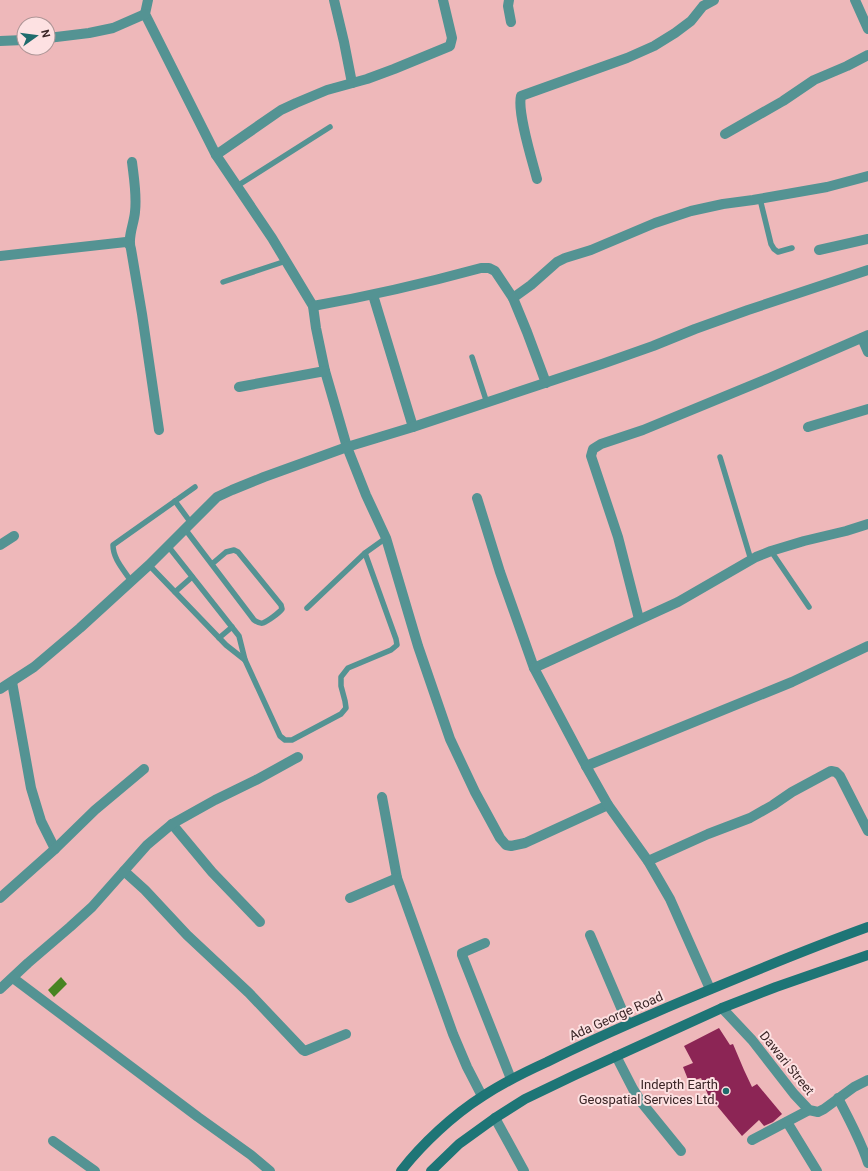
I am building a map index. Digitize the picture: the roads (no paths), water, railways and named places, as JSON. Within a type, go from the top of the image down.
[{"type":"main road","name":"Ada George Road","points":[[401,1171],[413,1156],[446,1123],[482,1096],[511,1079],[628,1024],[764,966],[868,927]]},
{"type":"main road","points":[[431,1171],[459,1144],[495,1118],[525,1099],[722,1008],[776,987],[868,955]]},
{"type":"street","points":[[148,0],[145,14],[216,155],[286,261],[313,306],[316,328],[326,371],[347,447],[366,495],[386,538],[418,646],[450,739],[474,792],[500,838],[506,845],[511,846],[525,844],[608,805]]},
{"type":"street","points":[[334,0],[352,83]]},
{"type":"street","points":[[216,155],[281,110],[296,103],[327,90],[394,69],[450,46],[452,38],[443,0]]},
{"type":"street","points":[[509,0],[508,6],[511,22]]},
{"type":"street","points":[[537,179],[523,121],[520,104],[521,96],[627,58],[654,46],[691,21],[703,6],[714,0]]},
{"type":"street","points":[[855,0],[868,29]]},
{"type":"street","points":[[56,37],[89,34],[112,28],[145,14]]},
{"type":"street","points":[[0,41],[16,40]]},
{"type":"street","points":[[725,134],[783,101],[814,80],[868,55]]},
{"type":"street","points":[[132,162],[136,188],[135,212],[129,244],[132,249],[159,430]]},
{"type":"street","points":[[513,298],[531,285],[557,262],[592,250],[655,223],[691,211],[723,204],[827,187],[868,176]]},
{"type":"street","points":[[819,250],[868,239]]},
{"type":"street","points":[[0,256],[126,242],[129,244]]},
{"type":"street","points":[[313,306],[374,295],[481,268],[489,268],[495,271],[513,298],[546,383]]},
{"type":"street","points":[[0,689],[34,666],[80,628],[149,565],[217,497],[264,477],[347,447],[546,383],[653,346],[748,310],[868,270]]},
{"type":"street","points":[[374,295],[413,427]]},
{"type":"street","points":[[639,619],[618,537],[591,456],[593,449],[601,444],[643,430],[865,337],[868,352]]},
{"type":"street","points":[[239,387],[326,371]]},
{"type":"street","points":[[808,427],[868,409]]},
{"type":"street","points":[[477,498],[500,572],[534,668],[608,805],[648,861],[670,899],[710,989]]},
{"type":"street","points":[[534,668],[678,602],[751,560],[772,551],[804,541],[868,524]]},
{"type":"street","points":[[0,545],[14,536]]},
{"type":"street","points":[[586,766],[792,682],[868,646]]},
{"type":"street","points":[[12,682],[31,788],[41,822],[55,849]]},
{"type":"street","points":[[0,989],[86,912],[147,845],[172,824],[298,757]]},
{"type":"street","points":[[0,898],[55,849],[95,810],[144,769]]},
{"type":"street","points":[[648,861],[708,834],[750,818],[798,788],[831,771],[836,772],[840,776],[868,831]]},
{"type":"street","points":[[382,797],[397,878],[453,1034],[467,1067],[482,1096]]},
{"type":"street","points":[[172,824],[212,872],[260,922]]},
{"type":"street","points":[[124,871],[145,890],[187,935],[249,993],[303,1050],[305,1051],[346,1034]]},
{"type":"street","points":[[350,898],[397,878]]},
{"type":"street","points":[[590,935],[628,1024]]},
{"type":"street","points":[[485,943],[462,953],[462,955],[511,1079]]},
{"type":"street","points":[[13,978],[251,1155],[270,1171]]},
{"type":"street","name":"Dawari Street","points":[[722,1008],[752,1040],[794,1094],[809,1110],[818,1112],[824,1109],[854,1087],[868,1080]]},
{"type":"street","points":[[616,1056],[642,1103],[681,1151]]},
{"type":"street","points":[[838,1098],[851,1122],[868,1163]]},
{"type":"street","points":[[752,1140],[809,1110]]},
{"type":"street","points":[[495,1118],[524,1171]]},
{"type":"street","points":[[787,1122],[817,1171]]},
{"type":"street","points":[[53,1142],[95,1171]]},
{"type":"lane","points":[[237,186],[330,128]]},
{"type":"lane","points":[[760,199],[771,244],[774,250],[778,252],[792,248]]},
{"type":"lane","points":[[223,282],[286,261]]},
{"type":"lane","points":[[472,357],[487,403]]},
{"type":"lane","points":[[720,457],[751,560]]},
{"type":"lane","points":[[131,581],[116,558],[113,551],[113,545],[195,487]]},
{"type":"lane","points":[[175,501],[188,526],[212,564],[254,620],[258,623],[263,623],[280,612],[282,609],[281,604],[238,552],[234,550],[226,552],[212,564]]},
{"type":"lane","points":[[307,608],[366,553],[386,538]]},
{"type":"lane","points":[[168,546],[239,636],[245,660],[280,736],[285,740],[292,740],[341,714],[346,708],[341,677],[348,668],[391,650],[397,645],[366,553]]},
{"type":"lane","points":[[772,551],[809,606]]},
{"type":"lane","points":[[149,565],[226,645],[245,660]]},
{"type":"lane","points":[[175,592],[192,577]]},
{"type":"lane","points":[[219,638],[232,627]]},
{"type":"place","name":"Indepth Earth Geospatial Services Ltd.","points":[[726,1091]]}]
